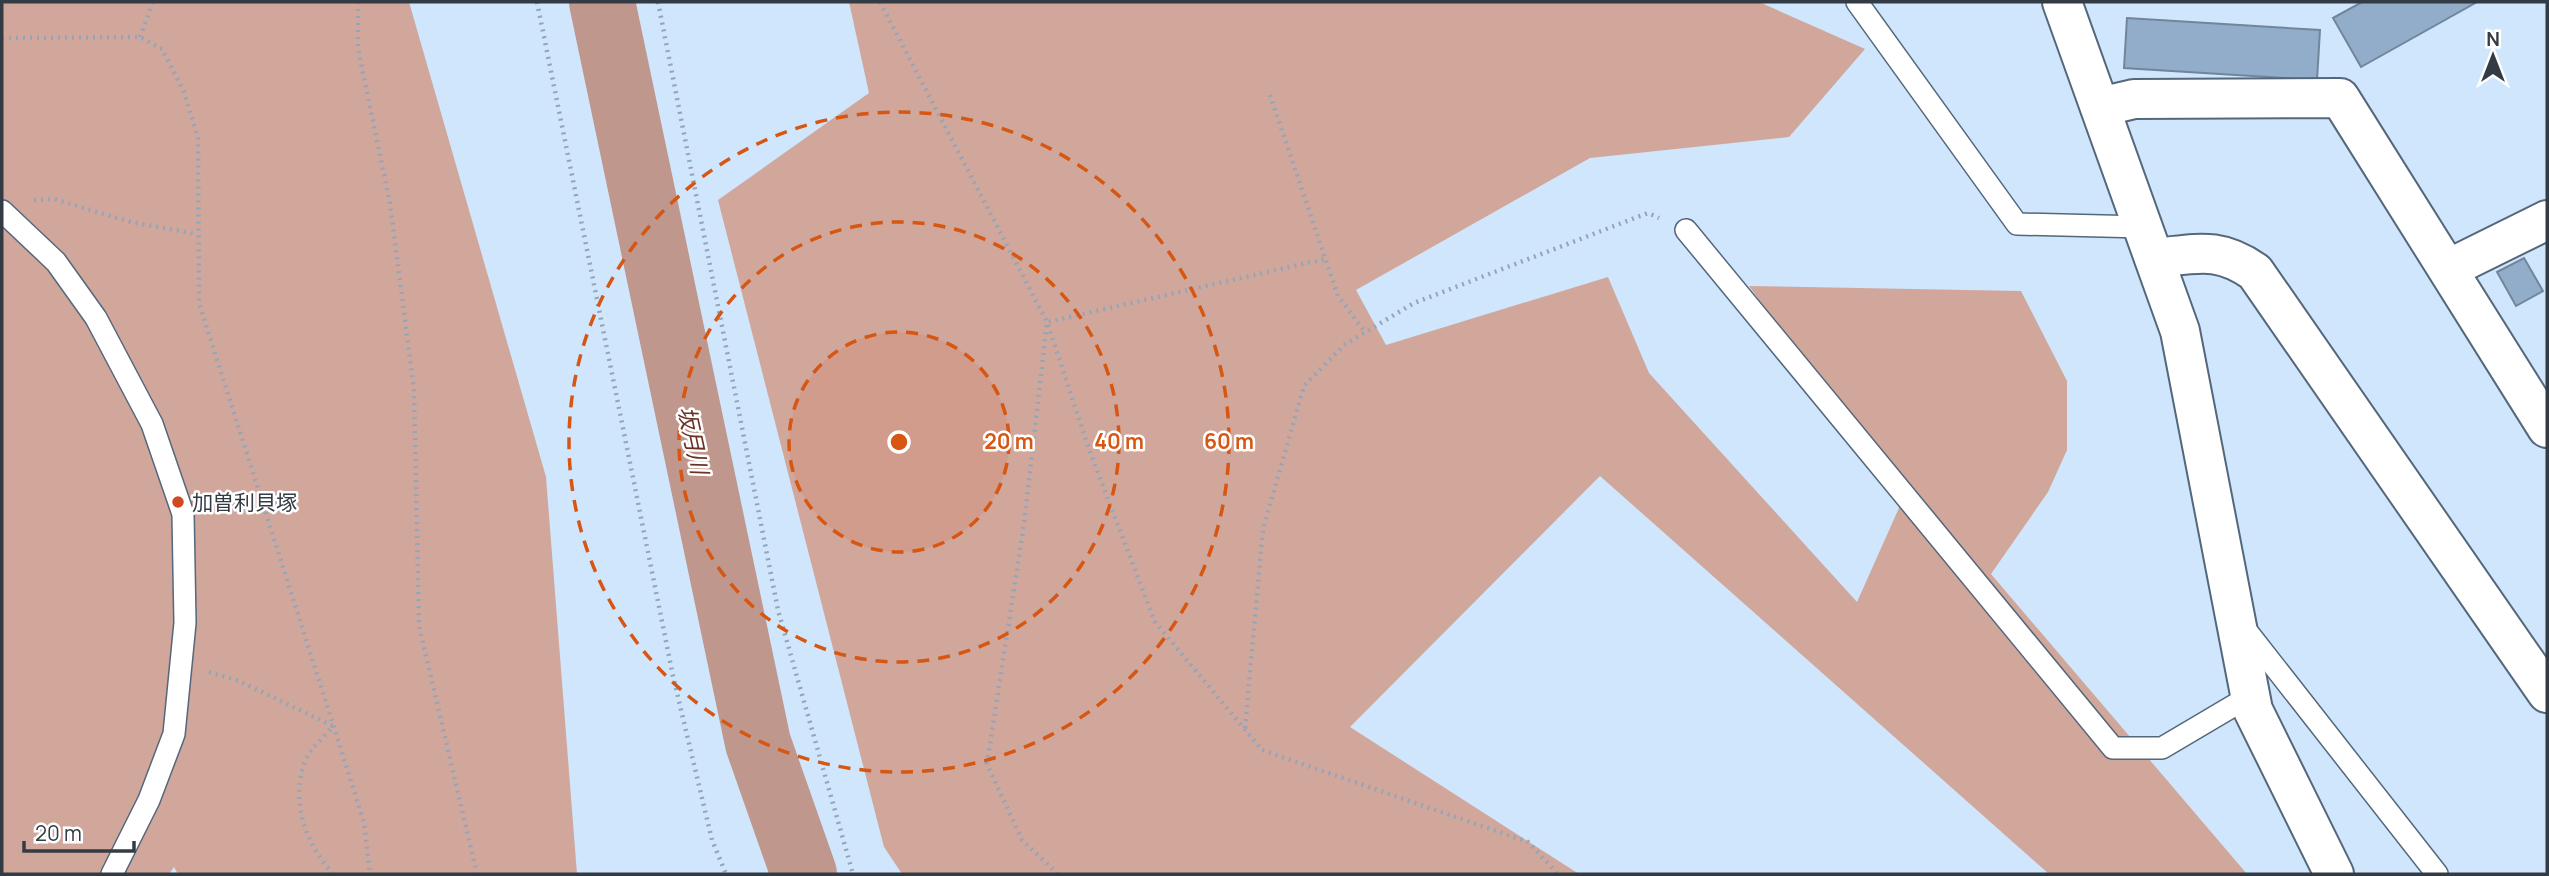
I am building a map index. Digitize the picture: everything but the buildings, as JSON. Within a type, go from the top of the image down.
[{"type":"street","points":[[2062,2],[2180,331],[2253,710],[2334,874]]},
{"type":"street","points":[[2100,107],[2134,99],[2340,98],[2547,428]]},
{"type":"street","points":[[2448,269],[2547,219]]},
{"type":"street","points":[[2149,242],[2233,257],[2255,272],[2547,693]]},
{"type":"lane","points":[[1857,2],[2017,224],[2149,242]]},
{"type":"lane","points":[[2,211],[56,262],[96,318],[152,424],[183,514],[185,623],[174,734],[149,800],[112,874]]},
{"type":"lane","points":[[1686,230],[2113,748],[2162,748],[2250,696]]},
{"type":"lane","points":[[2235,616],[2437,874]]},
{"type":"path","points":[[141,37],[153,2]]},
{"type":"path","points":[[358,2],[358,50],[390,203],[414,390],[419,626],[477,874]]},
{"type":"path","points":[[537,2],[673,676],[712,841],[726,874]]},
{"type":"path","points":[[658,2],[778,610],[853,874]]},
{"type":"path","points":[[880,2],[1047,322],[1090,452],[1156,622],[1262,750],[1528,842],[1558,874]]},
{"type":"path","points":[[2,38],[141,37],[162,49],[184,92],[198,138],[199,303],[209,339],[233,402],[364,822],[370,874]]},
{"type":"path","points":[[1270,95],[1338,296],[1365,332]]},
{"type":"path","points":[[28,200],[54,199],[131,222],[197,234]]},
{"type":"path","points":[[1245,729],[1263,529],[1304,386],[1344,345],[1414,303],[1648,213],[1686,230]]},
{"type":"path","points":[[1047,322],[1325,259]]},
{"type":"path","points":[[1047,322],[1024,524],[987,764],[1023,840],[1058,874]]},
{"type":"path","points":[[181,663],[239,681],[333,726]]},
{"type":"path","points":[[333,726],[305,761],[299,811],[316,855],[333,874]]},
{"type":"shaded area","points":[[2,2],[409,2],[546,477],[577,874],[178,874],[174,867],[169,874],[2,874]]},
{"type":"shaded area","points":[[849,2],[1759,2],[1865,49],[1789,137],[1590,158],[1356,290],[1386,345],[1608,277],[1649,373],[1857,602],[1903,499],[1749,286],[2021,291],[2067,381],[2067,450],[2048,492],[1991,574],[2247,874],[2049,874],[1600,476],[1350,727],[1579,874],[902,874],[884,847],[718,200],[869,93]]},
{"type":"waterway","name":"坂月川","points":[[602,2],[758,743],[804,874]]},
{"type":"place","name":"加曽利貝塚","points":[[178,502]]}]
